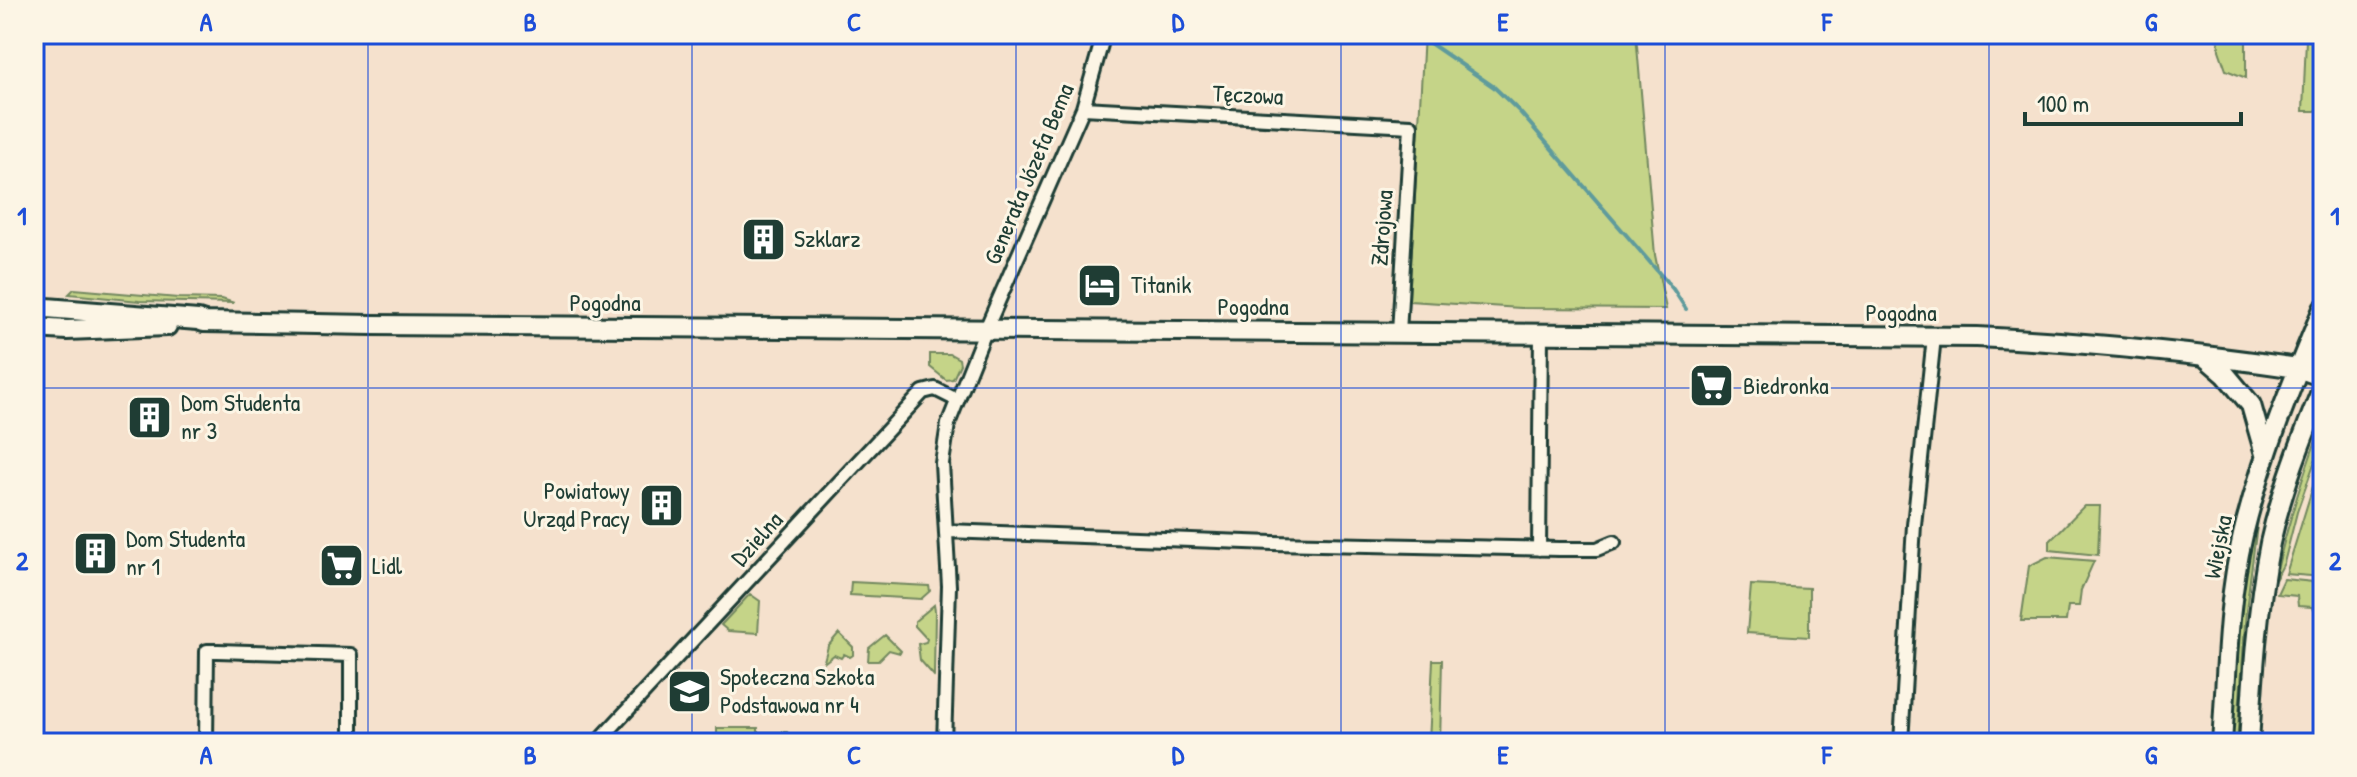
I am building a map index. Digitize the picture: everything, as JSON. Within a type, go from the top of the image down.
[{"type":"street","name":"Generała Józefa Bema","points":[[944,743],[949,586],[942,463],[948,424],[1083,108],[1104,34]]},
{"type":"street","name":"Tęczowa","points":[[1083,108],[1411,126]]},
{"type":"street","name":"Zdrojowa","points":[[1399,333],[1411,126]]},
{"type":"street","name":"Pogodna","points":[[34,307],[204,322],[2051,340],[2298,368]]},
{"type":"street","name":"Wiejska","points":[[2222,743],[2229,617],[2243,536],[2265,454],[2323,309]]},
{"type":"street","name":"Pogodna","points":[[34,328],[67,330],[196,326],[204,322]]},
{"type":"street","points":[[1539,549],[1541,334]]},
{"type":"street","points":[[1901,743],[1915,509],[1934,337]]},
{"type":"street","points":[[2204,356],[2238,387],[2251,405],[2265,454]]},
{"type":"street","points":[[2298,368],[2323,377]]},
{"type":"street","points":[[2249,743],[2254,655],[2271,541],[2293,462],[2323,387]]},
{"type":"street","name":"Dzielna","points":[[597,743],[923,392],[935,389],[957,400]]},
{"type":"street","points":[[947,531],[1539,549],[1597,549],[1614,542]]},
{"type":"street","points":[[206,743],[207,651],[218,651],[351,655],[351,743]]},
{"type":"green space","points":[[1424,34],[1636,34],[1655,255],[1666,309],[1521,308],[1409,301]]},
{"type":"green space","points":[[2218,34],[2246,34],[2246,78],[2226,70],[2219,50]]},
{"type":"green space","points":[[2306,39],[2323,40],[2323,108],[2315,111],[2303,111]]},
{"type":"green space","points":[[74,289],[222,299],[234,303],[139,301],[69,294]]},
{"type":"green space","points":[[930,354],[950,354],[959,359],[953,379],[946,380],[930,367]]},
{"type":"green space","points":[[2320,430],[2323,438],[2297,512],[2284,563],[2274,582],[2294,505]]},
{"type":"green space","points":[[2318,470],[2323,475],[2323,577],[2286,574]]},
{"type":"green space","points":[[2084,506],[2100,506],[2098,555],[2050,550],[2050,541]]},
{"type":"green space","points":[[2255,515],[2258,518],[2246,610],[2237,743],[2229,743],[2238,610]]},
{"type":"green space","points":[[2047,557],[2094,561],[2081,590],[2079,606],[2068,606],[2066,621],[2021,621],[2029,566]]},
{"type":"green space","points":[[2284,579],[2323,583],[2323,611],[2298,606],[2297,596],[2277,594]]},
{"type":"green space","points":[[851,582],[929,586],[930,591],[921,599],[850,595]]},
{"type":"green space","points":[[1751,585],[1809,588],[1809,637],[1747,633]]},
{"type":"green space","points":[[750,594],[760,601],[758,633],[728,631],[721,625]]},
{"type":"green space","points":[[934,605],[934,676],[920,660],[918,644],[927,639],[915,626],[915,621]]},
{"type":"green space","points":[[839,633],[853,647],[853,655],[844,654],[841,658],[834,655],[825,662],[828,646]]},
{"type":"green space","points":[[885,635],[900,653],[889,650],[878,661],[868,661],[869,648]]},
{"type":"green space","points":[[1433,660],[1442,660],[1440,743],[1429,743]]},
{"type":"green space","points":[[717,728],[787,732],[796,743],[717,743]]},
{"type":"waterway","points":[[1424,39],[1494,87],[1519,111],[1673,289],[1686,309]]},
{"type":"place","name":"Szklarz","points":[[763,239]]},
{"type":"place","name":"Titanik","points":[[1100,285]]},
{"type":"place","name":"Biedronka","points":[[1712,386]]},
{"type":"place","name":"Dom Studenta nr 3","points":[[150,417]]},
{"type":"place","name":"Powiatowy Urząd Pracy","points":[[661,505]]},
{"type":"place","name":"Dom Studenta nr 1","points":[[95,553]]},
{"type":"place","name":"Lidl","points":[[341,566]]},
{"type":"place","name":"Społeczna Szkoła Podstawowa nr 4","points":[[689,691]]}]
